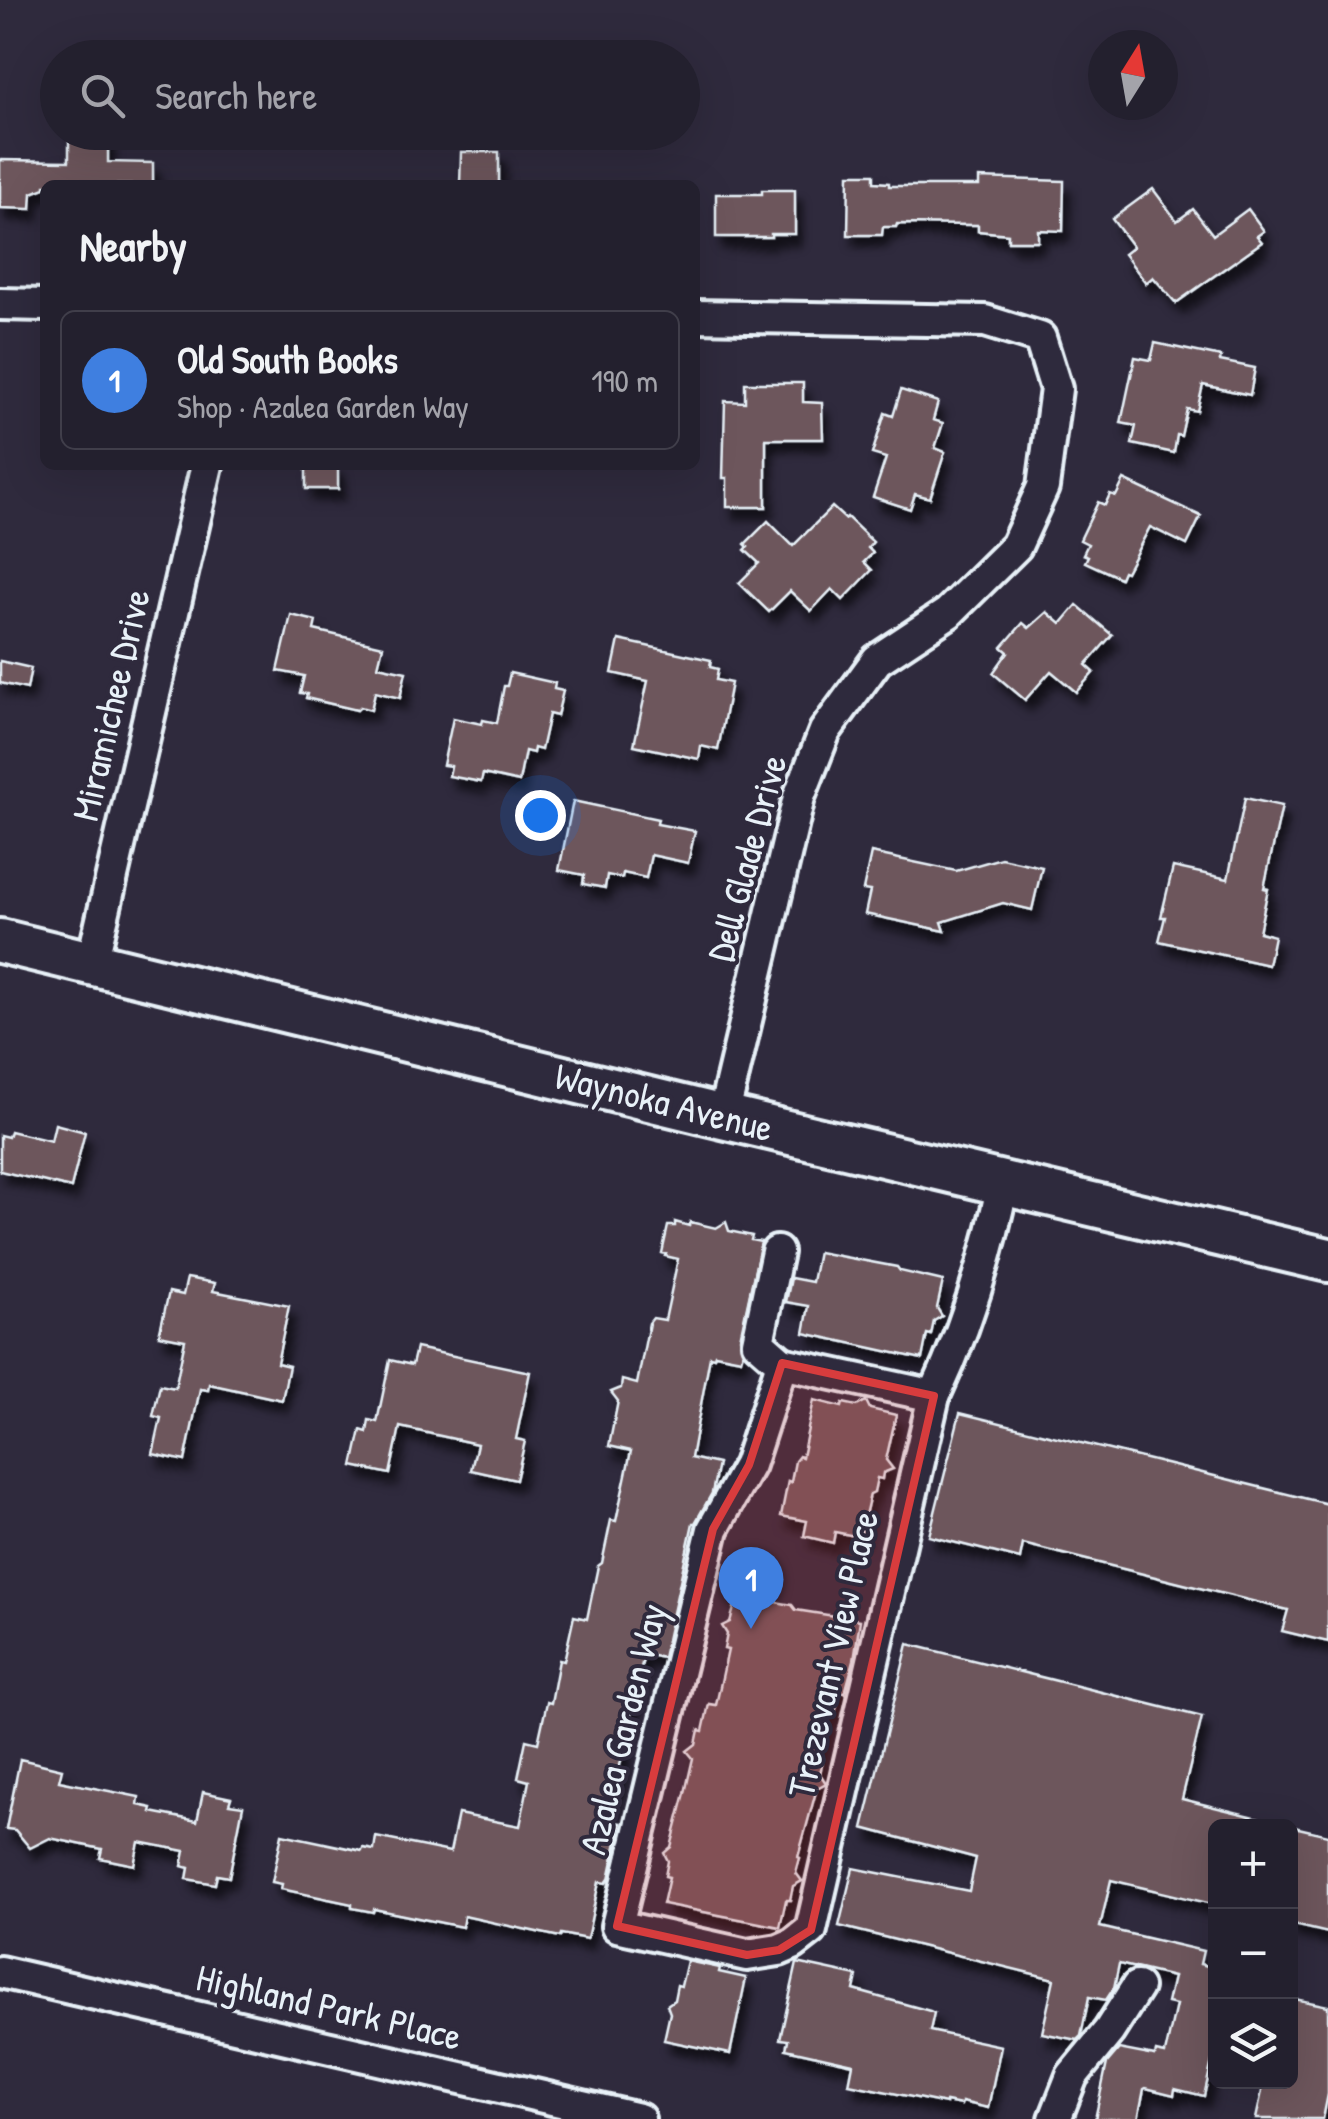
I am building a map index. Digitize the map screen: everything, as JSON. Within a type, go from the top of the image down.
[{"type":"street","points":[[0,304],[40,305]]},
{"type":"street","name":"Dell Glade Drive","points":[[700,316],[985,321],[1040,338],[1056,389],[1043,487],[1016,546],[948,613],[877,660],[824,731],[799,797],[723,1117]]},
{"type":"street","name":"Miramichee Drive","points":[[92,963],[206,470]]},
{"type":"street","name":"Waynoka Avenue","points":[[0,942],[1328,1260]]},
{"type":"street","points":[[777,1252],[758,1342],[782,1363],[934,1396],[979,1280],[1003,1183]]},
{"type":"street","name":"Azalea Garden Way","points":[[782,1363],[749,1465],[712,1528],[617,1926],[748,1955],[779,1950],[810,1930]]},
{"type":"street","name":"Trezevant View Place","points":[[810,1930],[934,1396]]},
{"type":"street","name":"Highland Park Place","points":[[0,1972],[639,2119]]},
{"type":"street","points":[[1055,2119],[1072,2076],[1138,1988]]},
{"type":"highlighted area","points":[[782,1363],[934,1396],[811,1930],[779,1950],[747,1955],[617,1926],[713,1529],[749,1465]]},
{"type":"building","points":[[69,150],[108,150],[108,162],[153,163],[153,180],[40,180],[40,190],[32,193],[31,209],[0,208],[0,160],[69,161]]},
{"type":"building","points":[[461,152],[499,152],[499,180],[460,180]]},
{"type":"building","points":[[849,174],[874,174],[874,182],[889,186],[979,186],[979,178],[1064,181],[1063,231],[1038,230],[1038,241],[1008,241],[1008,234],[978,231],[978,225],[897,224],[883,227],[882,235],[848,235]]},
{"type":"building","points":[[1153,189],[1177,221],[1193,209],[1213,235],[1248,209],[1264,231],[1257,236],[1262,242],[1176,303],[1153,277],[1146,283],[1124,254],[1133,247],[1112,219]]},
{"type":"building","points":[[762,190],[795,190],[795,234],[716,237],[716,194],[762,194]]},
{"type":"building","points":[[1155,343],[1255,368],[1250,395],[1203,385],[1197,411],[1187,409],[1174,453],[1132,444],[1136,426],[1121,423],[1135,357],[1151,360]]},
{"type":"building","points":[[745,383],[803,383],[803,402],[822,403],[823,439],[766,439],[766,507],[727,507],[727,478],[723,478],[725,401],[745,402]]},
{"type":"building","points":[[901,390],[938,402],[933,420],[943,423],[935,448],[945,452],[930,498],[915,494],[910,509],[873,497],[886,458],[872,454],[885,413],[893,416]]},
{"type":"building","points":[[306,470],[338,470],[338,489],[306,489]]},
{"type":"building","points":[[1124,480],[1201,516],[1187,545],[1150,527],[1120,578],[1085,562],[1088,556],[1083,554],[1088,544],[1080,540],[1098,502],[1105,505],[1110,494],[1116,496]]},
{"type":"building","points":[[832,507],[873,542],[868,548],[873,553],[864,562],[872,570],[843,600],[832,589],[811,611],[790,591],[769,612],[739,583],[759,563],[745,550],[745,544],[768,521],[793,546]]},
{"type":"building","points":[[1077,605],[1112,635],[1086,665],[1094,672],[1076,692],[1051,671],[1025,700],[993,673],[1008,652],[1002,647],[1023,623],[1029,628],[1047,612],[1061,624]]},
{"type":"building","points":[[291,615],[316,621],[314,630],[383,646],[378,666],[406,672],[400,698],[375,692],[371,710],[357,710],[306,698],[307,694],[300,693],[304,676],[278,671]]},
{"type":"building","points":[[619,640],[711,660],[710,667],[718,669],[716,680],[731,683],[718,750],[701,746],[699,759],[634,745],[648,681],[612,673]]},
{"type":"building","points":[[0,661],[31,668],[27,689],[0,683]]},
{"type":"building","points":[[510,673],[555,683],[554,689],[563,691],[557,716],[549,714],[541,750],[525,751],[519,782],[483,774],[481,782],[449,776],[451,766],[443,765],[453,718],[497,723]]},
{"type":"building","points":[[1245,798],[1282,806],[1259,932],[1274,936],[1268,965],[1159,941],[1173,867],[1228,879]]},
{"type":"building","points":[[573,801],[695,831],[688,863],[651,855],[646,878],[623,873],[622,878],[607,875],[605,888],[583,884],[584,875],[559,870]]},
{"type":"building","points":[[871,853],[956,871],[1001,858],[1042,867],[1032,910],[1003,903],[942,922],[945,931],[865,914],[870,891],[863,890]]},
{"type":"building","points":[[55,1124],[85,1132],[71,1188],[0,1171],[0,1135],[8,1137],[10,1131],[51,1141]]},
{"type":"building","points":[[675,1222],[716,1228],[726,1222],[729,1231],[761,1242],[740,1338],[741,1359],[710,1356],[691,1458],[718,1464],[712,1493],[693,1523],[663,1658],[644,1654],[608,1821],[621,1823],[609,1879],[599,1882],[587,1939],[464,1916],[462,1927],[352,1908],[352,1904],[281,1889],[282,1884],[272,1882],[282,1834],[362,1851],[374,1850],[376,1837],[450,1852],[458,1814],[520,1826],[529,1781],[518,1778],[526,1740],[538,1743],[574,1616],[587,1619],[611,1520],[616,1521],[631,1451],[609,1446],[618,1401],[611,1392],[621,1388],[622,1380],[637,1384],[649,1323],[653,1318],[665,1320],[678,1259],[662,1253],[668,1226],[675,1226]]},
{"type":"building","points":[[818,1252],[897,1267],[943,1281],[937,1308],[942,1316],[934,1321],[931,1335],[927,1334],[922,1359],[804,1333],[809,1306],[786,1302],[791,1278],[812,1282]]},
{"type":"building","points":[[187,1278],[215,1283],[213,1291],[289,1306],[277,1363],[289,1366],[282,1400],[209,1384],[208,1390],[200,1389],[185,1461],[153,1454],[161,1418],[153,1416],[160,1385],[175,1388],[185,1340],[159,1335],[169,1292],[183,1295]]},
{"type":"building","points":[[416,1348],[530,1372],[516,1439],[525,1441],[516,1480],[471,1470],[477,1444],[400,1427],[390,1474],[353,1466],[361,1430],[367,1432],[369,1420],[377,1422],[390,1360],[412,1365]]},
{"type":"building","points":[[814,1400],[842,1407],[843,1403],[857,1406],[866,1401],[870,1409],[896,1415],[886,1460],[893,1469],[883,1473],[882,1479],[877,1478],[860,1537],[835,1532],[833,1543],[804,1536],[807,1521],[781,1516],[795,1461],[802,1457]]},
{"type":"building","points":[[960,1413],[1328,1504],[1328,1642],[1282,1631],[1288,1610],[1023,1544],[1020,1559],[929,1536]]},
{"type":"building","points":[[741,1584],[767,1590],[765,1600],[792,1605],[796,1610],[860,1620],[845,1693],[840,1692],[835,1713],[830,1712],[820,1758],[820,1774],[826,1783],[817,1788],[798,1857],[796,1873],[802,1881],[793,1886],[790,1900],[786,1900],[780,1927],[663,1904],[669,1877],[665,1876],[668,1861],[664,1853],[671,1847],[693,1758],[687,1751],[696,1744],[699,1730],[703,1731],[709,1704],[716,1705],[728,1650],[724,1649],[727,1634],[722,1626],[730,1622]]},
{"type":"building","points":[[908,1644],[1202,1717],[1182,1799],[1259,1819],[1208,1819],[1208,1903],[1111,1880],[1100,1927],[1203,1951],[1200,1964],[1208,1966],[1208,2078],[1204,2096],[1175,2089],[1174,2095],[1146,2088],[1138,2119],[1095,2119],[1107,2063],[1119,2049],[1155,2056],[1156,2052],[1165,2054],[1176,2005],[1167,2003],[1173,1977],[1119,1964],[1114,1988],[1106,2000],[1089,1997],[1077,2040],[1042,2033],[1054,1979],[839,1926],[853,1868],[969,1891],[976,1858],[863,1828]]},
{"type":"building","points":[[20,1759],[62,1769],[59,1781],[139,1797],[138,1805],[152,1808],[151,1812],[197,1821],[203,1792],[231,1798],[229,1804],[243,1806],[229,1877],[217,1875],[215,1884],[187,1879],[189,1868],[182,1866],[185,1851],[139,1842],[134,1865],[100,1858],[102,1849],[50,1838],[30,1848],[15,1830],[6,1829]]},
{"type":"building","points":[[1298,1828],[1328,1835],[1328,1933],[1298,1926]]},
{"type":"building","points":[[687,1961],[746,1978],[730,2054],[664,2040],[670,2013],[667,2005],[674,2000],[677,1985],[681,1986]]},
{"type":"building","points":[[797,1963],[857,1976],[854,1990],[934,2013],[930,2031],[1001,2046],[988,2108],[962,2102],[946,2104],[849,2084],[853,2064],[786,2049],[788,2040],[780,2039]]},
{"type":"building","points":[[1298,2000],[1328,2006],[1328,2094],[1323,2119],[1256,2119],[1262,2089],[1298,2089]]},
{"type":"place","name":"Old South Books","points":[[751,1629]]}]
